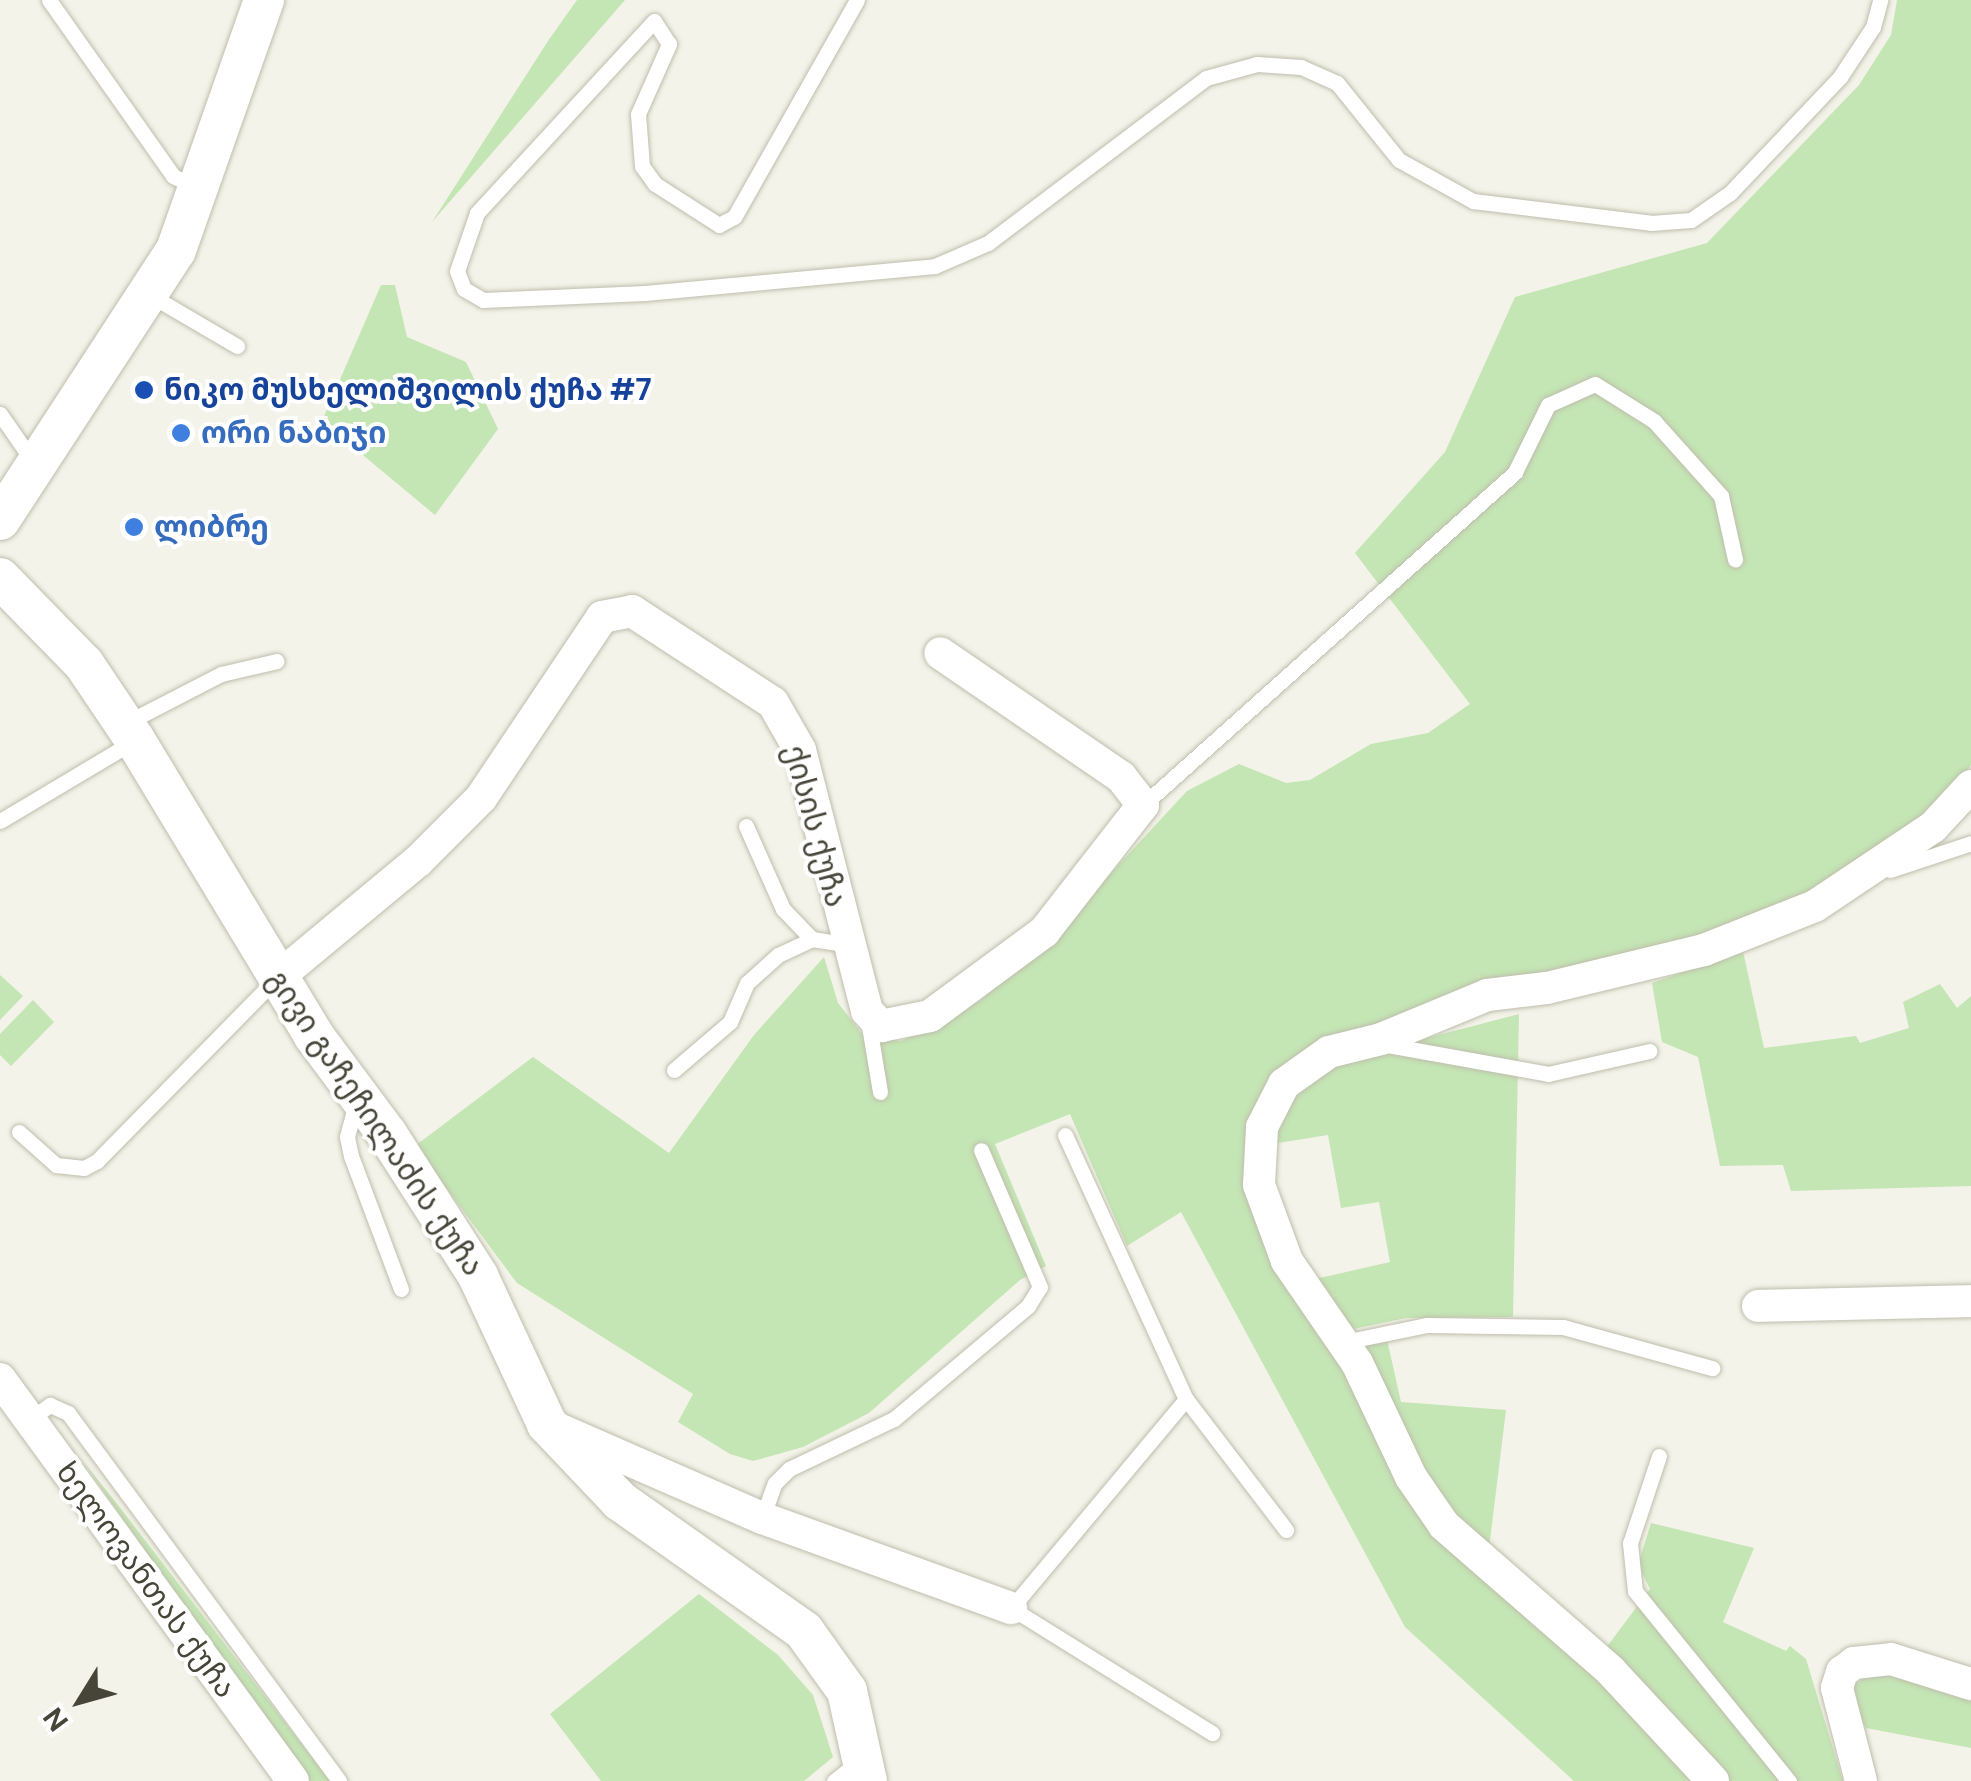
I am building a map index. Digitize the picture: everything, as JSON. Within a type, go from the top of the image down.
[{"type":"street","points":[[0,520],[176,250],[264,0]]},
{"type":"street","name":"გივი გაჩეჩილაძის ქუჩა","points":[[0,578],[84,664],[130,732],[277,978],[478,1276],[547,1424],[620,1501],[804,1631],[847,1691],[854,1774]]},
{"type":"street","name":"ქისის ქუჩა","points":[[277,978],[418,861],[481,798],[602,616],[632,611],[772,703],[800,750],[845,944],[867,1012]]},
{"type":"street","points":[[867,1012],[881,1026],[930,1016],[1044,932],[1143,806],[1121,777],[940,653]]},
{"type":"street","points":[[1713,1781],[1624,1683],[1444,1525],[1411,1476],[1342,1343],[1287,1261],[1259,1185],[1262,1127],[1284,1084],[1306,1064],[1487,996],[1547,988],[1704,950],[1815,906],[1933,827],[1971,786]]},
{"type":"street","points":[[1758,1306],[1971,1301]]},
{"type":"street","name":"ხელოვანთას ქუჩა","points":[[0,1379],[293,1781]]},
{"type":"street","points":[[547,1424],[762,1518],[1012,1608]]},
{"type":"street","points":[[1861,1781],[1837,1688],[1842,1672],[1864,1661],[1891,1659],[1971,1684]]},
{"type":"lane","points":[[49,0],[173,176],[198,188]]},
{"type":"lane","points":[[857,0],[734,218],[718,225],[655,184],[642,166],[638,114],[669,44],[654,21],[477,214],[457,271],[464,289],[483,300],[644,293],[935,266],[988,243],[1206,78],[1257,64],[1301,67],[1337,83],[1398,160],[1473,201],[1651,223],[1691,220],[1730,193],[1840,77],[1873,27],[1880,0]]},
{"type":"lane","points":[[148,294],[238,346]]},
{"type":"lane","points":[[1143,806],[1516,472],[1548,405],[1595,384],[1654,421],[1721,496],[1735,560]]},
{"type":"lane","points":[[0,414],[36,467]]},
{"type":"lane","points":[[0,821],[221,674],[277,662]]},
{"type":"lane","points":[[746,826],[783,908],[812,939]]},
{"type":"lane","points":[[1857,881],[1971,843]]},
{"type":"lane","points":[[674,1070],[730,1022],[747,983],[778,955],[812,939],[845,944]]},
{"type":"lane","points":[[19,1132],[56,1164],[84,1168],[97,1162],[277,978]]},
{"type":"lane","points":[[867,1012],[880,1092]]},
{"type":"lane","points":[[1373,1041],[1414,1055],[1548,1074],[1649,1051]]},
{"type":"lane","points":[[359,1098],[347,1137],[350,1156],[401,1288]]},
{"type":"lane","points":[[1065,1136],[1186,1399],[1286,1530]]},
{"type":"lane","points":[[762,1518],[775,1483],[789,1469],[894,1418],[1028,1306],[1040,1286],[981,1150]]},
{"type":"lane","points":[[1342,1343],[1427,1325],[1563,1327],[1712,1368]]},
{"type":"lane","points":[[1186,1399],[1012,1608],[1212,1732]]},
{"type":"lane","points":[[29,1420],[50,1405],[68,1413],[339,1781]]},
{"type":"lane","points":[[1660,1456],[1630,1543],[1635,1591],[1790,1781]]},
{"type":"green space","points":[[577,0],[625,0],[432,222],[548,41]]},
{"type":"green space","points":[[1897,0],[1971,0],[1971,765],[1950,795],[1826,891],[1723,933],[1399,1015],[1252,1126],[1330,1343],[1411,1500],[1595,1671],[1697,1781],[1574,1781],[1405,1627],[1181,1212],[1127,1246],[1070,1114],[995,1144],[1046,1266],[1020,1280],[869,1413],[803,1447],[753,1461],[730,1454],[678,1422],[693,1394],[517,1283],[415,1146],[533,1057],[669,1153],[754,1035],[824,957],[838,1003],[864,1036],[901,1041],[981,1000],[1047,942],[1187,791],[1239,764],[1286,783],[1310,780],[1371,744],[1428,733],[1470,704],[1355,553],[1445,452],[1515,297],[1707,243],[1859,85],[1891,35]]},
{"type":"green space","points":[[381,285],[395,285],[407,337],[466,362],[498,429],[435,515],[322,421]]},
{"type":"green space","points":[[1743,951],[1764,1048],[1856,1036],[1860,1043],[1909,1028],[1903,1002],[1940,984],[1957,1008],[1971,996],[1971,1186],[1791,1191],[1783,1165],[1720,1166],[1698,1057],[1662,1042],[1652,983]]},
{"type":"green space","points":[[0,975],[23,996],[0,1020]]},
{"type":"green space","points":[[33,1000],[54,1022],[11,1066],[0,1055],[0,1034]]},
{"type":"green space","points":[[1519,1014],[1513,1317],[1406,1318],[1349,1330],[1311,1280],[1390,1262],[1379,1202],[1341,1208],[1328,1135],[1278,1143],[1279,1105],[1316,1067]]},
{"type":"green space","points":[[1386,1335],[1401,1402],[1506,1410],[1489,1548],[1448,1513],[1358,1347]]},
{"type":"green space","points":[[81,1459],[118,1505],[330,1781],[307,1781]]},
{"type":"green space","points":[[1651,1523],[1754,1548],[1723,1622],[1786,1651],[1790,1646],[1806,1659],[1843,1781],[1727,1781],[1603,1652],[1650,1589],[1638,1565]]},
{"type":"green space","points":[[699,1594],[778,1655],[813,1695],[833,1757],[804,1781],[601,1781],[550,1714]]},
{"type":"green space","points":[[1880,1667],[1971,1695],[1971,1748],[1866,1728],[1851,1704],[1853,1686]]},
{"type":"place","name":"ნიკო მუსხელიშვილის ქუჩა #7","points":[[144,390]]},
{"type":"place","name":"ორი ნაბიჯი","points":[[181,433]]},
{"type":"place","name":"ლიბრე","points":[[134,527]]}]
